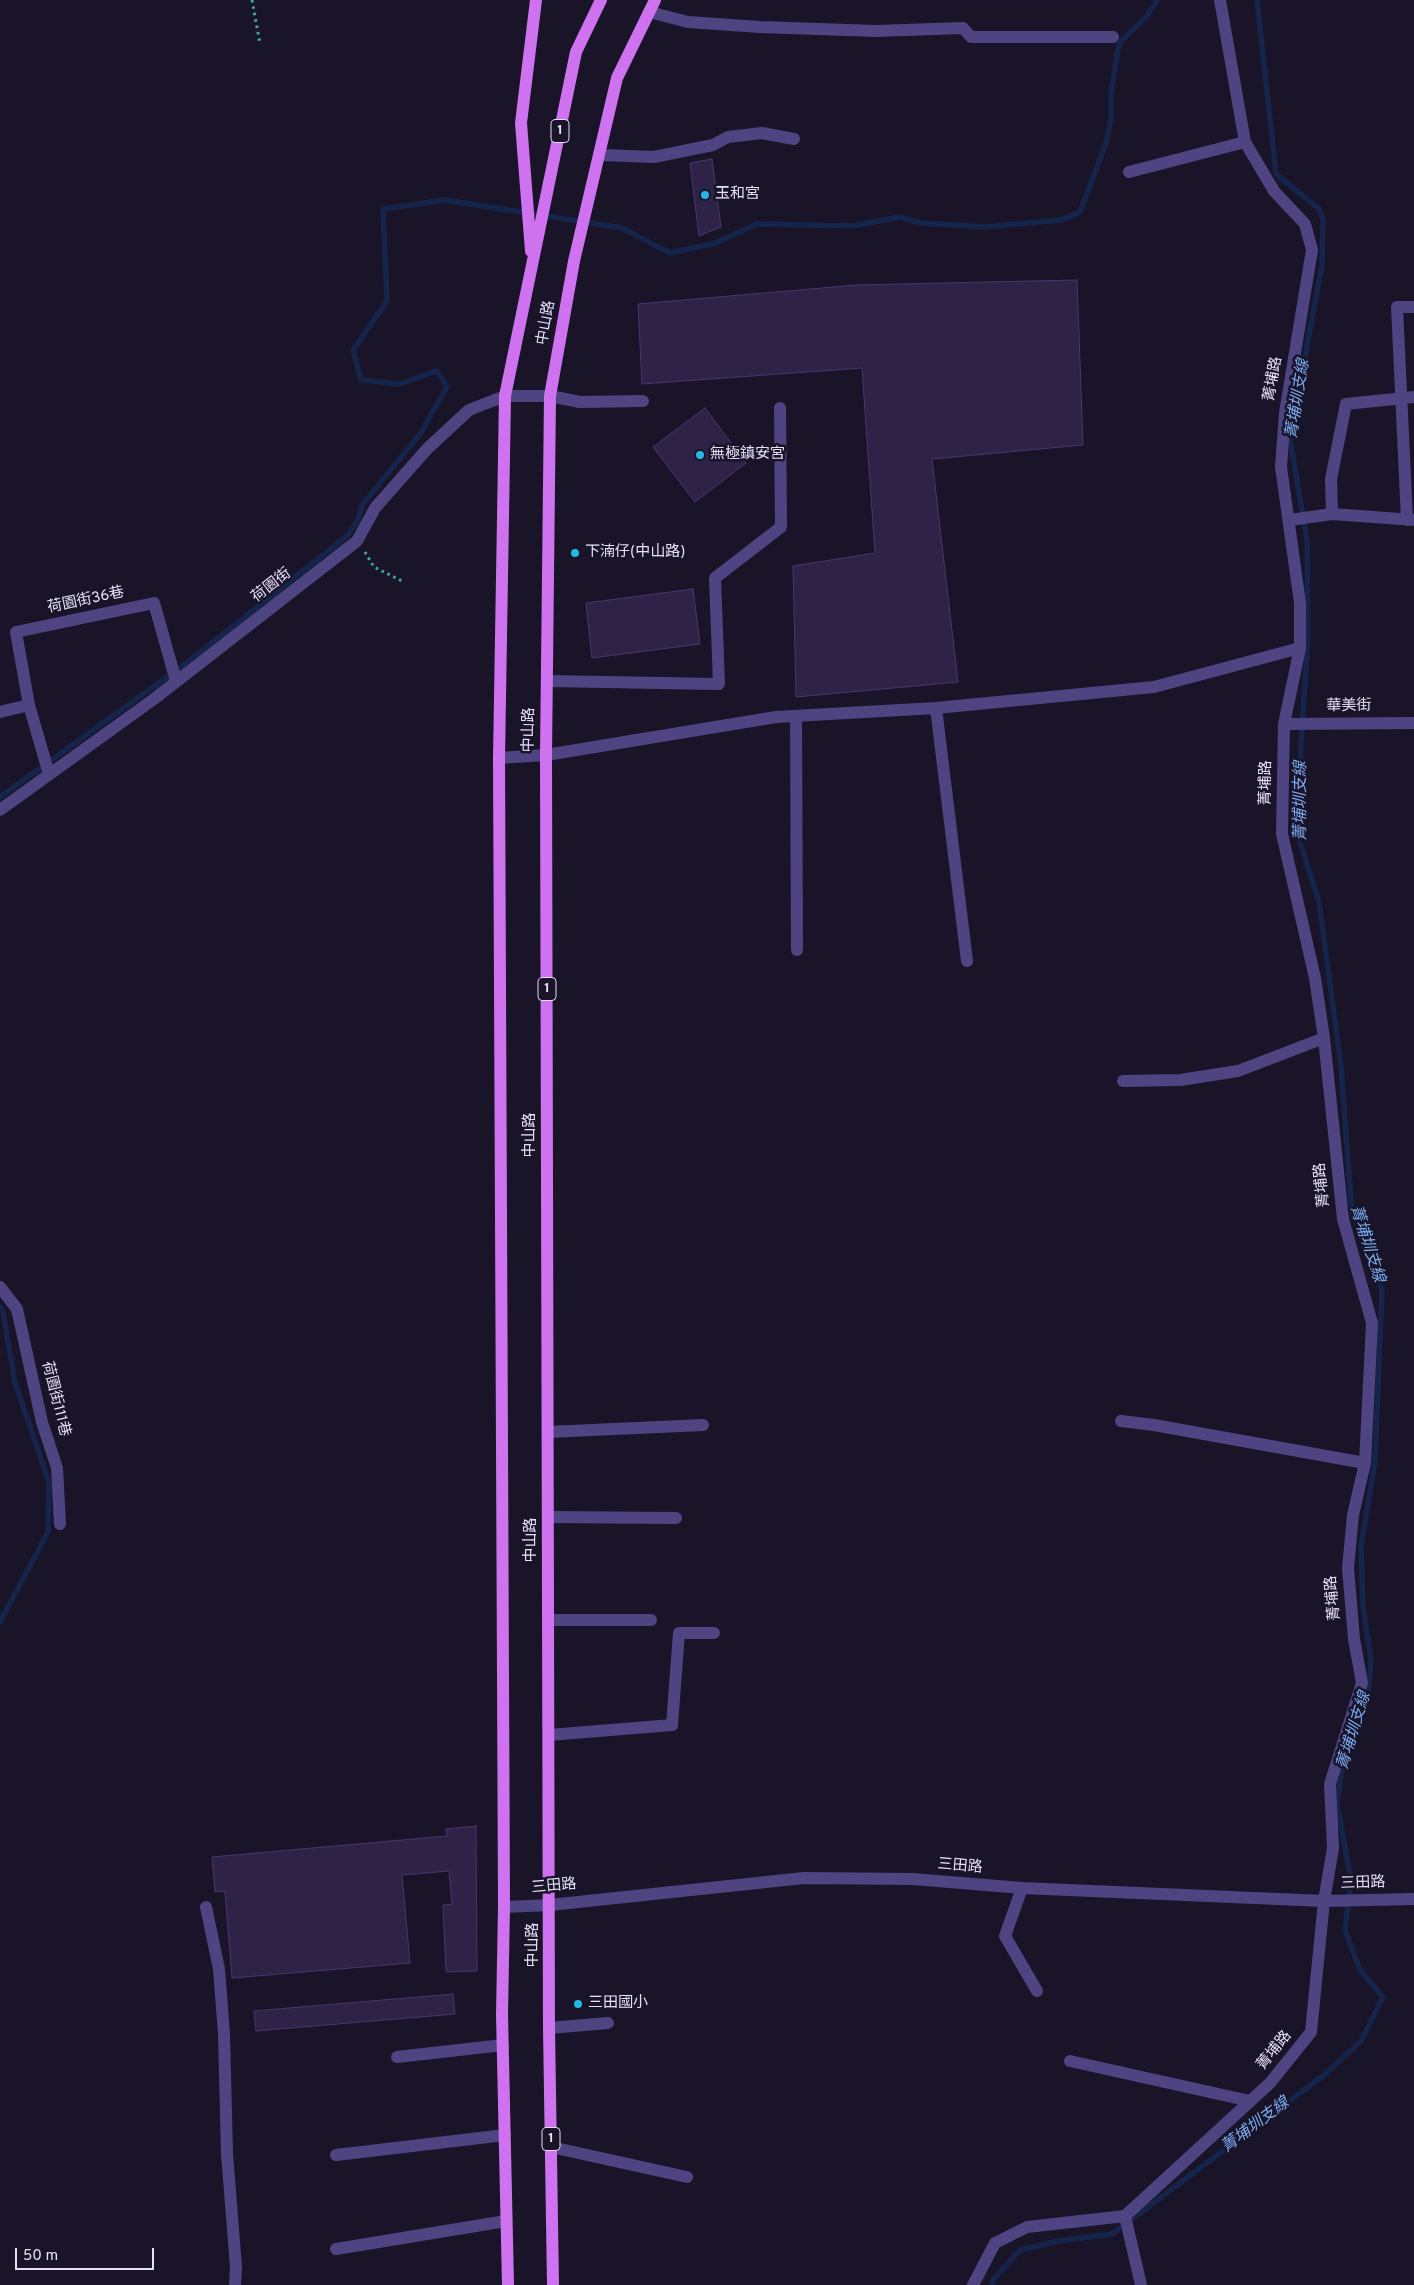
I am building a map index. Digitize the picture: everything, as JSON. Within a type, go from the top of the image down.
[{"type":"main road","points":[[533,267],[521,124],[536,0]]},
{"type":"main road","name":"中山路","points":[[508,2285],[503,2045],[499,758],[505,396],[576,52],[601,0]]},
{"type":"main road","name":"中山路","points":[[553,2285],[549,2028],[546,755],[550,396],[574,261],[617,78],[654,0]]},
{"type":"street","name":"菁埔路","points":[[1126,2216],[1270,2083],[1311,2032],[1324,1901],[1332,1848],[1330,1784],[1362,1683],[1354,1640],[1348,1568],[1354,1515],[1365,1463],[1372,1323],[1343,1220],[1324,1038],[1315,978],[1282,834],[1284,724],[1300,648],[1300,603],[1290,520],[1281,467],[1285,413],[1312,250],[1306,224],[1274,191],[1244,142],[1220,0]]},
{"type":"street","points":[[649,12],[688,22],[760,27],[876,31],[963,28],[971,38],[1112,36]]},
{"type":"street","points":[[600,155],[654,157],[713,145],[728,137],[762,133],[794,139]]},
{"type":"street","points":[[1129,172],[1244,142]]},
{"type":"street","points":[[1290,520],[1332,514],[1410,520],[1409,472],[1400,398],[1397,307],[1414,307]]},
{"type":"street","name":"荷園街","points":[[0,810],[176,681],[357,541],[375,508],[427,449],[469,410],[505,396],[550,396],[580,402],[643,402]]},
{"type":"street","points":[[1332,514],[1331,479],[1346,404],[1414,397]]},
{"type":"street","points":[[547,681],[719,684],[715,578],[781,527],[780,408]]},
{"type":"street","name":"荷園街36巷","points":[[49,774],[28,705],[16,632],[154,603],[176,681]]},
{"type":"street","points":[[499,758],[546,755],[766,719],[936,708],[1154,687],[1300,648]]},
{"type":"street","points":[[0,712],[28,705]]},
{"type":"street","points":[[936,708],[967,961]]},
{"type":"street","points":[[796,716],[797,950]]},
{"type":"street","name":"華美街","points":[[1284,724],[1414,723]]},
{"type":"street","points":[[1123,1081],[1180,1080],[1238,1071],[1324,1038]]},
{"type":"street","name":"荷園街111巷","points":[[0,1288],[17,1309],[42,1422],[58,1468],[60,1524]]},
{"type":"street","points":[[1121,1421],[1154,1425],[1365,1463]]},
{"type":"street","points":[[548,1432],[703,1425]]},
{"type":"street","points":[[548,1517],[676,1518]]},
{"type":"street","points":[[549,1620],[651,1620]]},
{"type":"street","points":[[549,1734],[672,1724],[678,1632],[714,1633]]},
{"type":"street","name":"三田路","points":[[504,1907],[550,1905],[804,1878],[913,1879],[1022,1888],[1324,1901],[1414,1899]]},
{"type":"street","points":[[1022,1888],[1006,1936],[1037,1991]]},
{"type":"street","points":[[206,1907],[220,1979],[224,2034],[227,2154],[236,2267],[235,2285]]},
{"type":"street","points":[[549,2028],[608,2023]]},
{"type":"street","points":[[397,2056],[503,2045]]},
{"type":"street","points":[[1070,2061],[1250,2101]]},
{"type":"street","points":[[336,2155],[505,2135]]},
{"type":"street","points":[[551,2147],[687,2177]]},
{"type":"street","points":[[973,2285],[995,2243],[1027,2227],[1126,2216],[1142,2285]]},
{"type":"street","points":[[336,2249],[506,2220]]},
{"type":"path","points":[[252,0],[260,44]]},
{"type":"path","points":[[357,541],[374,567],[402,581]]},
{"type":"building","name":"玉和宮","points":[[712,159],[721,227],[699,236],[690,163]]},
{"type":"building","points":[[1077,280],[1083,445],[932,459],[958,682],[796,697],[793,566],[875,553],[862,368],[642,384],[638,304],[856,285]]},
{"type":"building","name":"無極鎮安宮","points":[[705,408],[746,463],[695,502],[653,447]]},
{"type":"building","points":[[693,589],[700,644],[592,658],[586,603]]},
{"type":"building","points":[[476,1826],[477,1971],[446,1972],[443,1905],[452,1904],[449,1871],[402,1875],[410,1963],[232,1978],[225,1891],[215,1892],[212,1857],[447,1836],[446,1829]]},
{"type":"building","points":[[453,1994],[455,2014],[256,2031],[254,2011]]},
{"type":"waterway","points":[[0,797],[188,662],[347,536],[358,520],[362,505],[420,434],[447,387],[437,371],[399,384],[361,380],[353,350],[387,301],[383,209],[445,200],[622,228],[670,253],[715,243],[757,224],[853,226],[899,217],[920,223],[985,227],[1061,220],[1080,212],[1106,143],[1111,119],[1111,93],[1119,43],[1147,16],[1157,0]]},
{"type":"waterway","name":"菁埔圳支線","points":[[992,2285],[993,2280],[1020,2250],[1058,2241],[1112,2234],[1324,2075],[1361,2041],[1383,1997],[1360,1970],[1345,1930],[1351,1880],[1337,1804],[1342,1769],[1368,1697],[1371,1659],[1363,1607],[1361,1546],[1375,1461],[1382,1291],[1370,1253],[1352,1213],[1341,1066],[1319,902],[1299,839],[1301,742],[1308,637],[1307,540],[1290,439],[1322,265],[1323,220],[1319,209],[1276,174],[1257,0]]},
{"type":"waterway","points":[[0,1307],[3,1312],[15,1383],[49,1482],[48,1532],[0,1622]]},
{"type":"place","name":"玉和宮","points":[[705,195]]},
{"type":"place","name":"無極鎮安宮","points":[[700,455]]},
{"type":"place","name":"下湳仔(中山路)","points":[[575,553]]},
{"type":"place","name":"三田國小","points":[[578,2004]]}]
